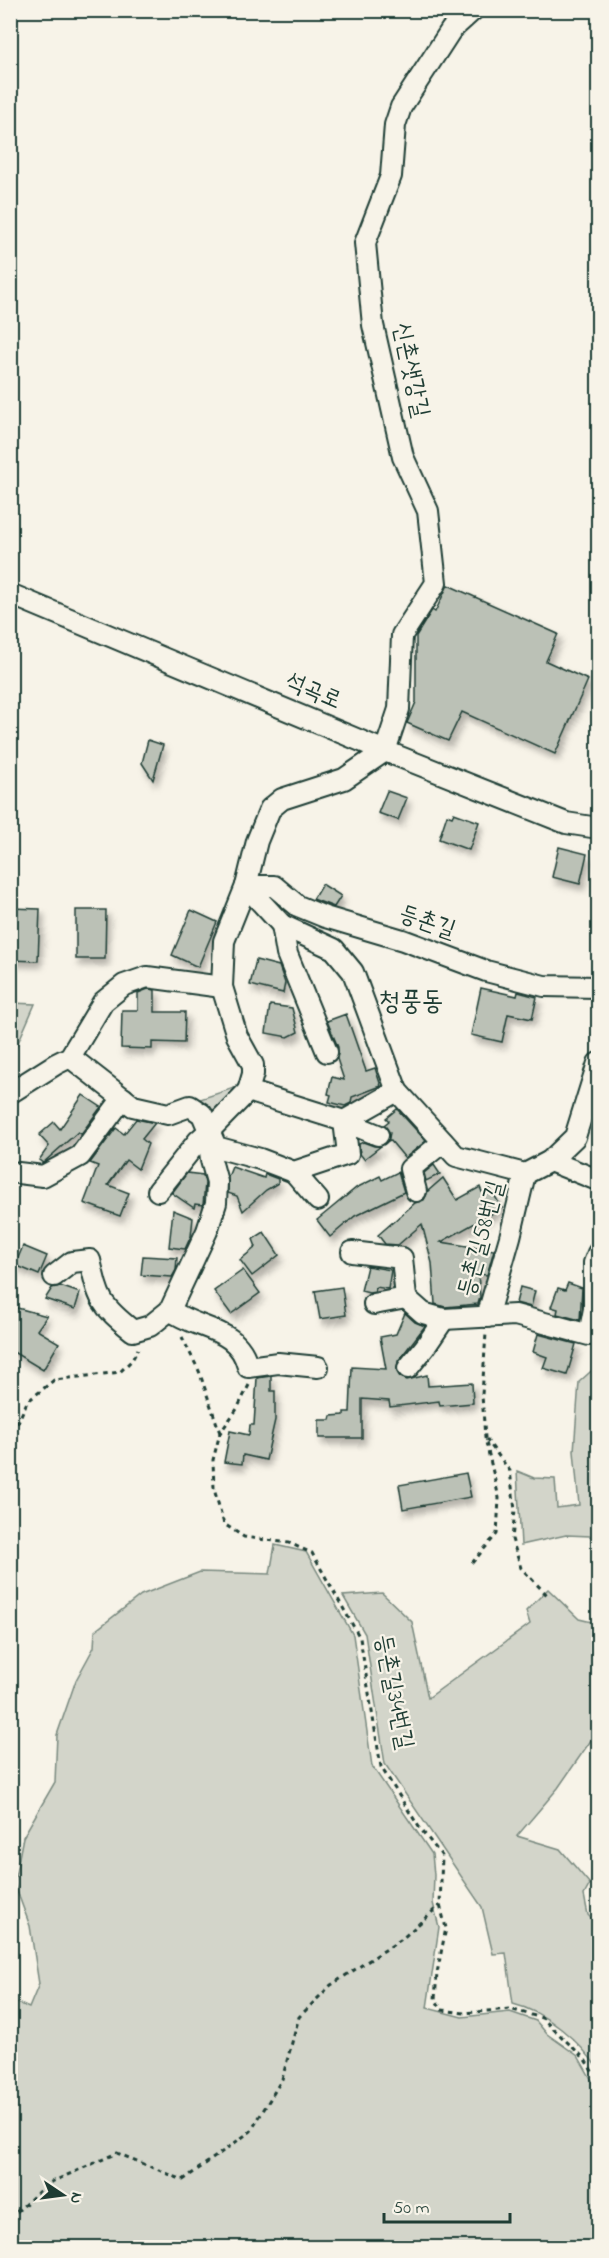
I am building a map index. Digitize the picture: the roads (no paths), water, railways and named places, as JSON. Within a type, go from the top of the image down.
[{"type":"street","name":"신촌샛강길","points":[[385,751],[399,710],[402,635],[436,583],[428,511],[403,457],[373,325],[364,243],[391,176],[395,126],[401,107],[451,30],[473,10]]},
{"type":"street","name":"석곡로","points":[[10,594],[385,751],[567,823],[598,828]]},
{"type":"street","points":[[159,1191],[198,1141],[248,1091],[253,1074],[253,1065],[237,1036],[222,987],[224,941],[246,886],[257,841],[270,809],[282,799],[344,779],[385,751]]},
{"type":"street","points":[[246,886],[282,926],[334,949],[352,972],[397,1091],[456,1156],[525,1174],[550,1161],[574,1137],[598,1063]]},
{"type":"street","name":"등촌길","points":[[246,886],[274,886],[298,906],[325,917],[403,940],[486,970],[544,986],[598,987]]},
{"type":"street","points":[[282,926],[287,954],[327,1052]]},
{"type":"street","points":[[10,1093],[70,1057],[103,1002],[124,985],[147,977],[222,987]]},
{"type":"street","points":[[70,1057],[134,1106],[168,1114],[190,1106],[202,1114],[216,1147],[260,1159],[294,1172],[318,1200]]},
{"type":"street","points":[[248,1091],[344,1121],[378,1135]]},
{"type":"street","points":[[344,1121],[397,1091]]},
{"type":"street","points":[[10,1172],[43,1176],[80,1156],[123,1098]]},
{"type":"street","points":[[294,1172],[348,1154],[344,1121]]},
{"type":"street","points":[[54,1276],[72,1262],[90,1260],[98,1293],[110,1313],[133,1331],[150,1326],[170,1310],[207,1231],[216,1203],[217,1182],[211,1160],[208,1132]]},
{"type":"street","points":[[416,1191],[410,1169],[443,1142]]},
{"type":"street","points":[[550,1161],[595,1179],[598,1178]]},
{"type":"street","name":"등촌길58번길","points":[[487,1317],[525,1174]]},
{"type":"street","points":[[352,1252],[402,1258],[406,1298],[374,1304]]},
{"type":"street","name":"등촌길58번길","points":[[406,1298],[423,1313],[444,1319],[515,1315],[589,1335],[594,1309],[594,1263],[598,1253]]},
{"type":"street","points":[[170,1310],[181,1319],[230,1338],[245,1355],[248,1367],[278,1364],[318,1367]]},
{"type":"street","name":"등촌길58번길","points":[[408,1368],[444,1319]]},
{"type":"district","name":"청풍동","points":[[411,1002]]}]
